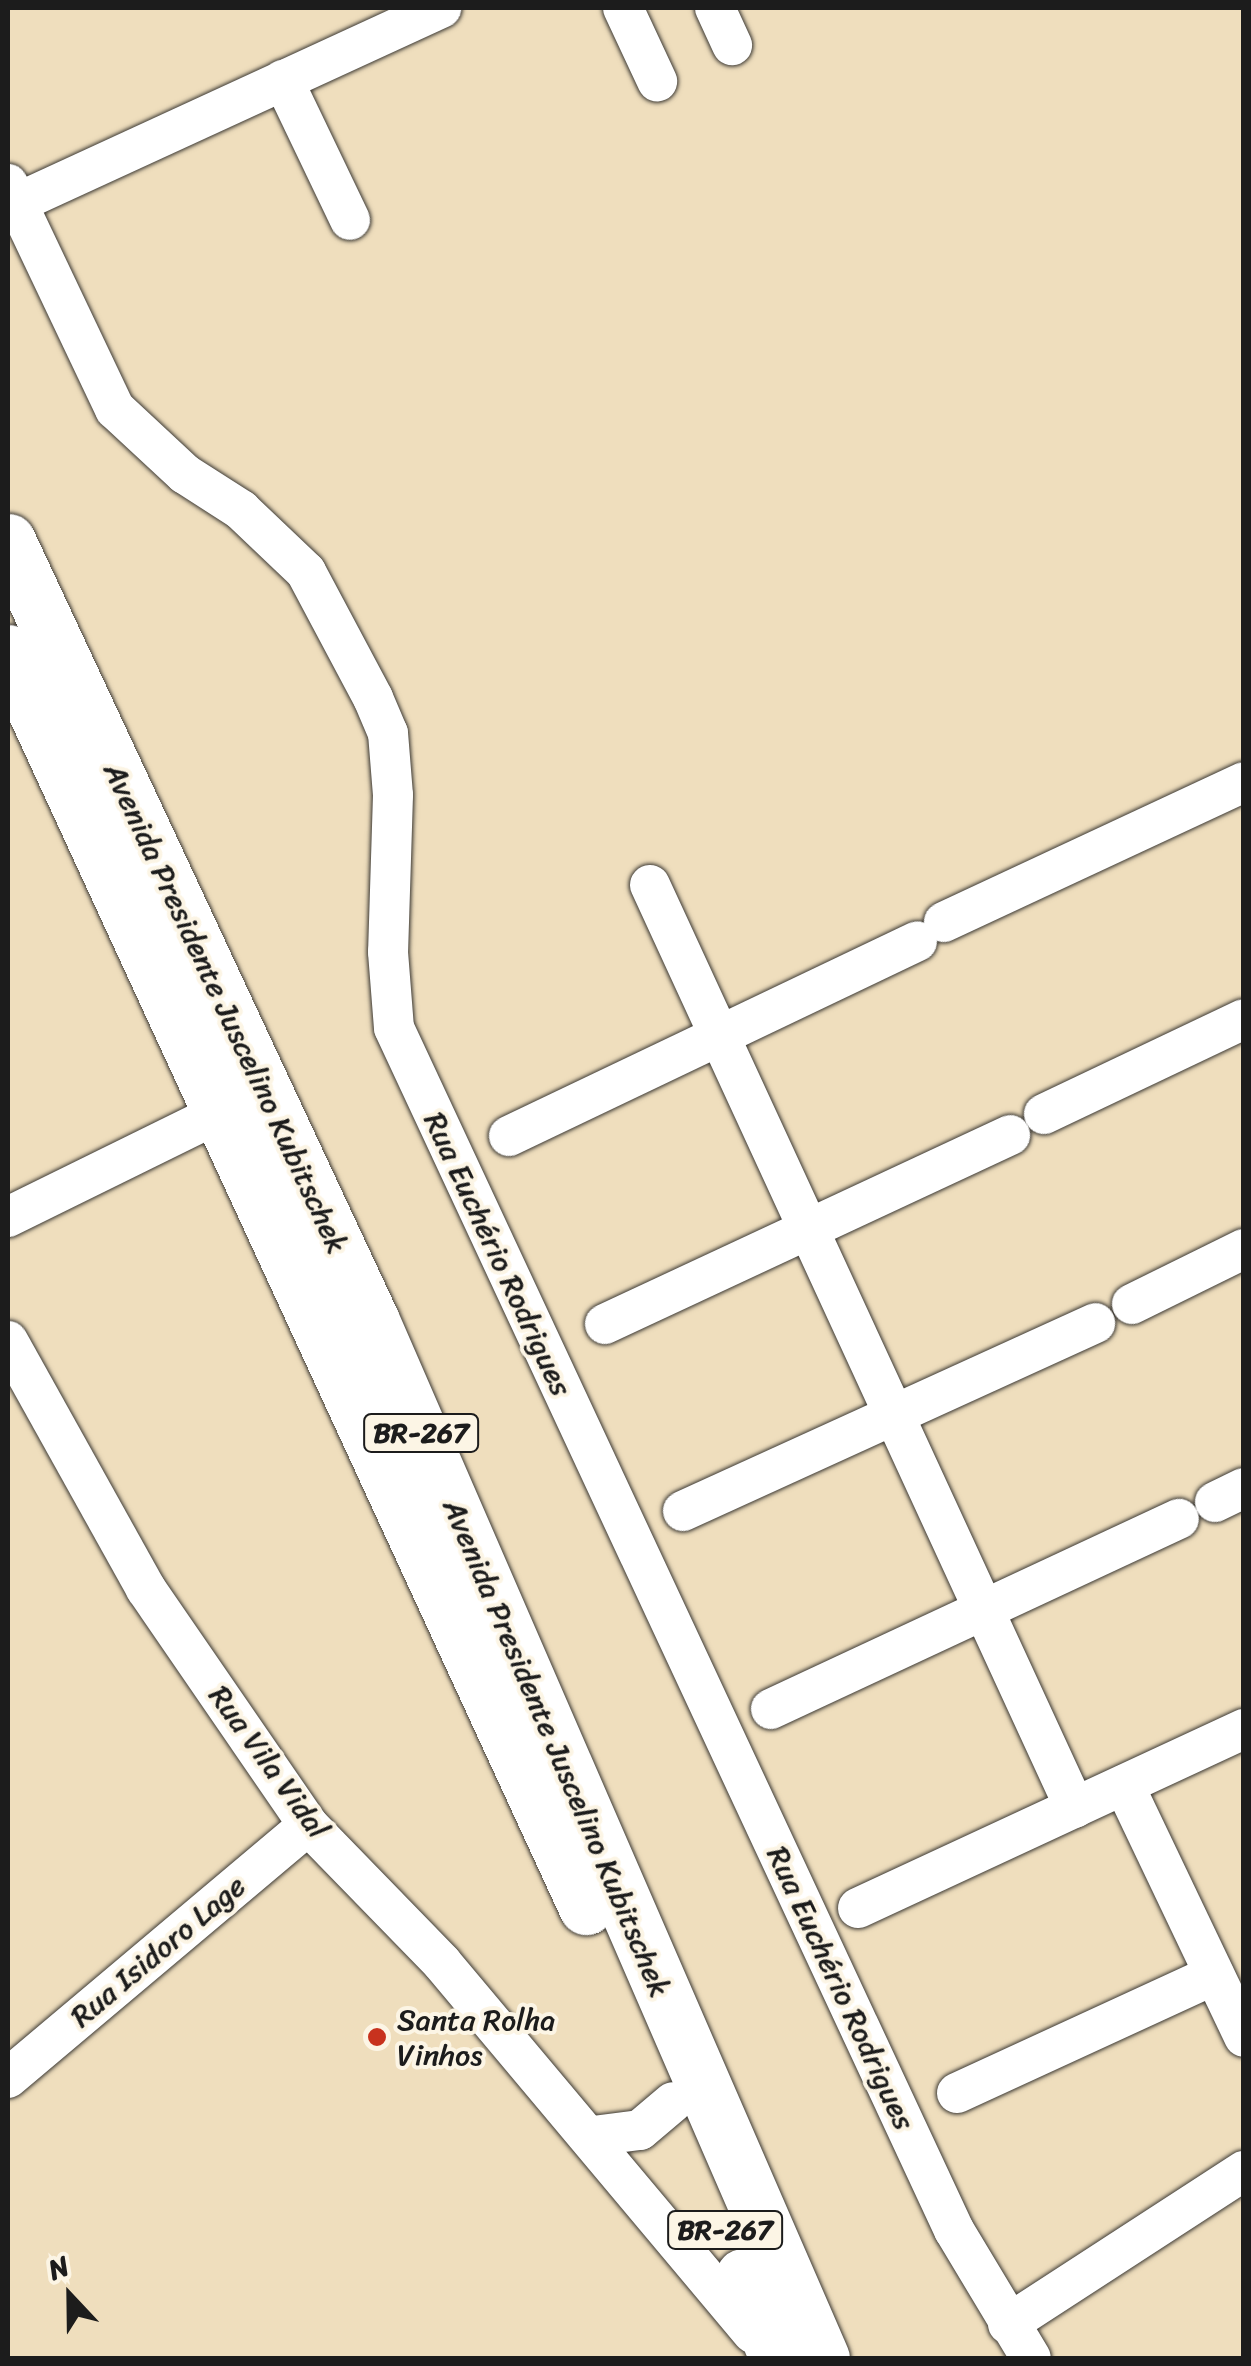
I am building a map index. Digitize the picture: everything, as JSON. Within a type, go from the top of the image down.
[{"type":"highway","name":"Avenida Presidente Juscelino Kubitschek","points":[[8,541],[371,1319],[822,2358]]},
{"type":"highway","name":"Avenida Presidente Juscelino Kubitschek","points":[[8,652],[673,2102],[775,2358]]},
{"type":"street","points":[[623,8],[657,81]]},
{"type":"street","points":[[715,8],[732,44]]},
{"type":"street","points":[[12,193],[283,80],[432,9]]},
{"type":"street","points":[[283,80],[350,220]]},
{"type":"street","name":"Rua Euchério Rodrigues","points":[[12,193],[116,410],[185,474],[241,510],[306,572],[373,698],[388,733],[393,794],[388,952],[394,1028],[940,2200],[1031,2358]]},
{"type":"street","points":[[509,1136],[722,1037],[930,932],[1244,782]]},
{"type":"street","points":[[650,885],[1075,1808]]},
{"type":"street","points":[[1044,1114],[1244,1019]]},
{"type":"street","points":[[8,1218],[219,1113]]},
{"type":"street","points":[[605,1324],[1010,1135]]},
{"type":"street","points":[[1132,1304],[1244,1249]]},
{"type":"street","points":[[683,1511],[1096,1323]]},
{"type":"street","name":"Rua Vila Vidal","points":[[8,1341],[146,1589],[308,1824],[442,1963],[593,2136],[775,2358]]},
{"type":"street","points":[[771,1709],[1179,1520]]},
{"type":"street","points":[[858,1908],[1244,1729]]},
{"type":"street","points":[[1124,1785],[1244,2037]]},
{"type":"street","name":"Rua Isidoro Lage","points":[[8,2078],[308,1824]]},
{"type":"street","points":[[957,2093],[1214,1976]]},
{"type":"street","points":[[593,2136],[640,2130],[673,2102]]},
{"type":"street","points":[[1008,2324],[1244,2171]]},
{"type":"place","name":"Santa Rolha Vinhos","points":[[377,2037]]}]
